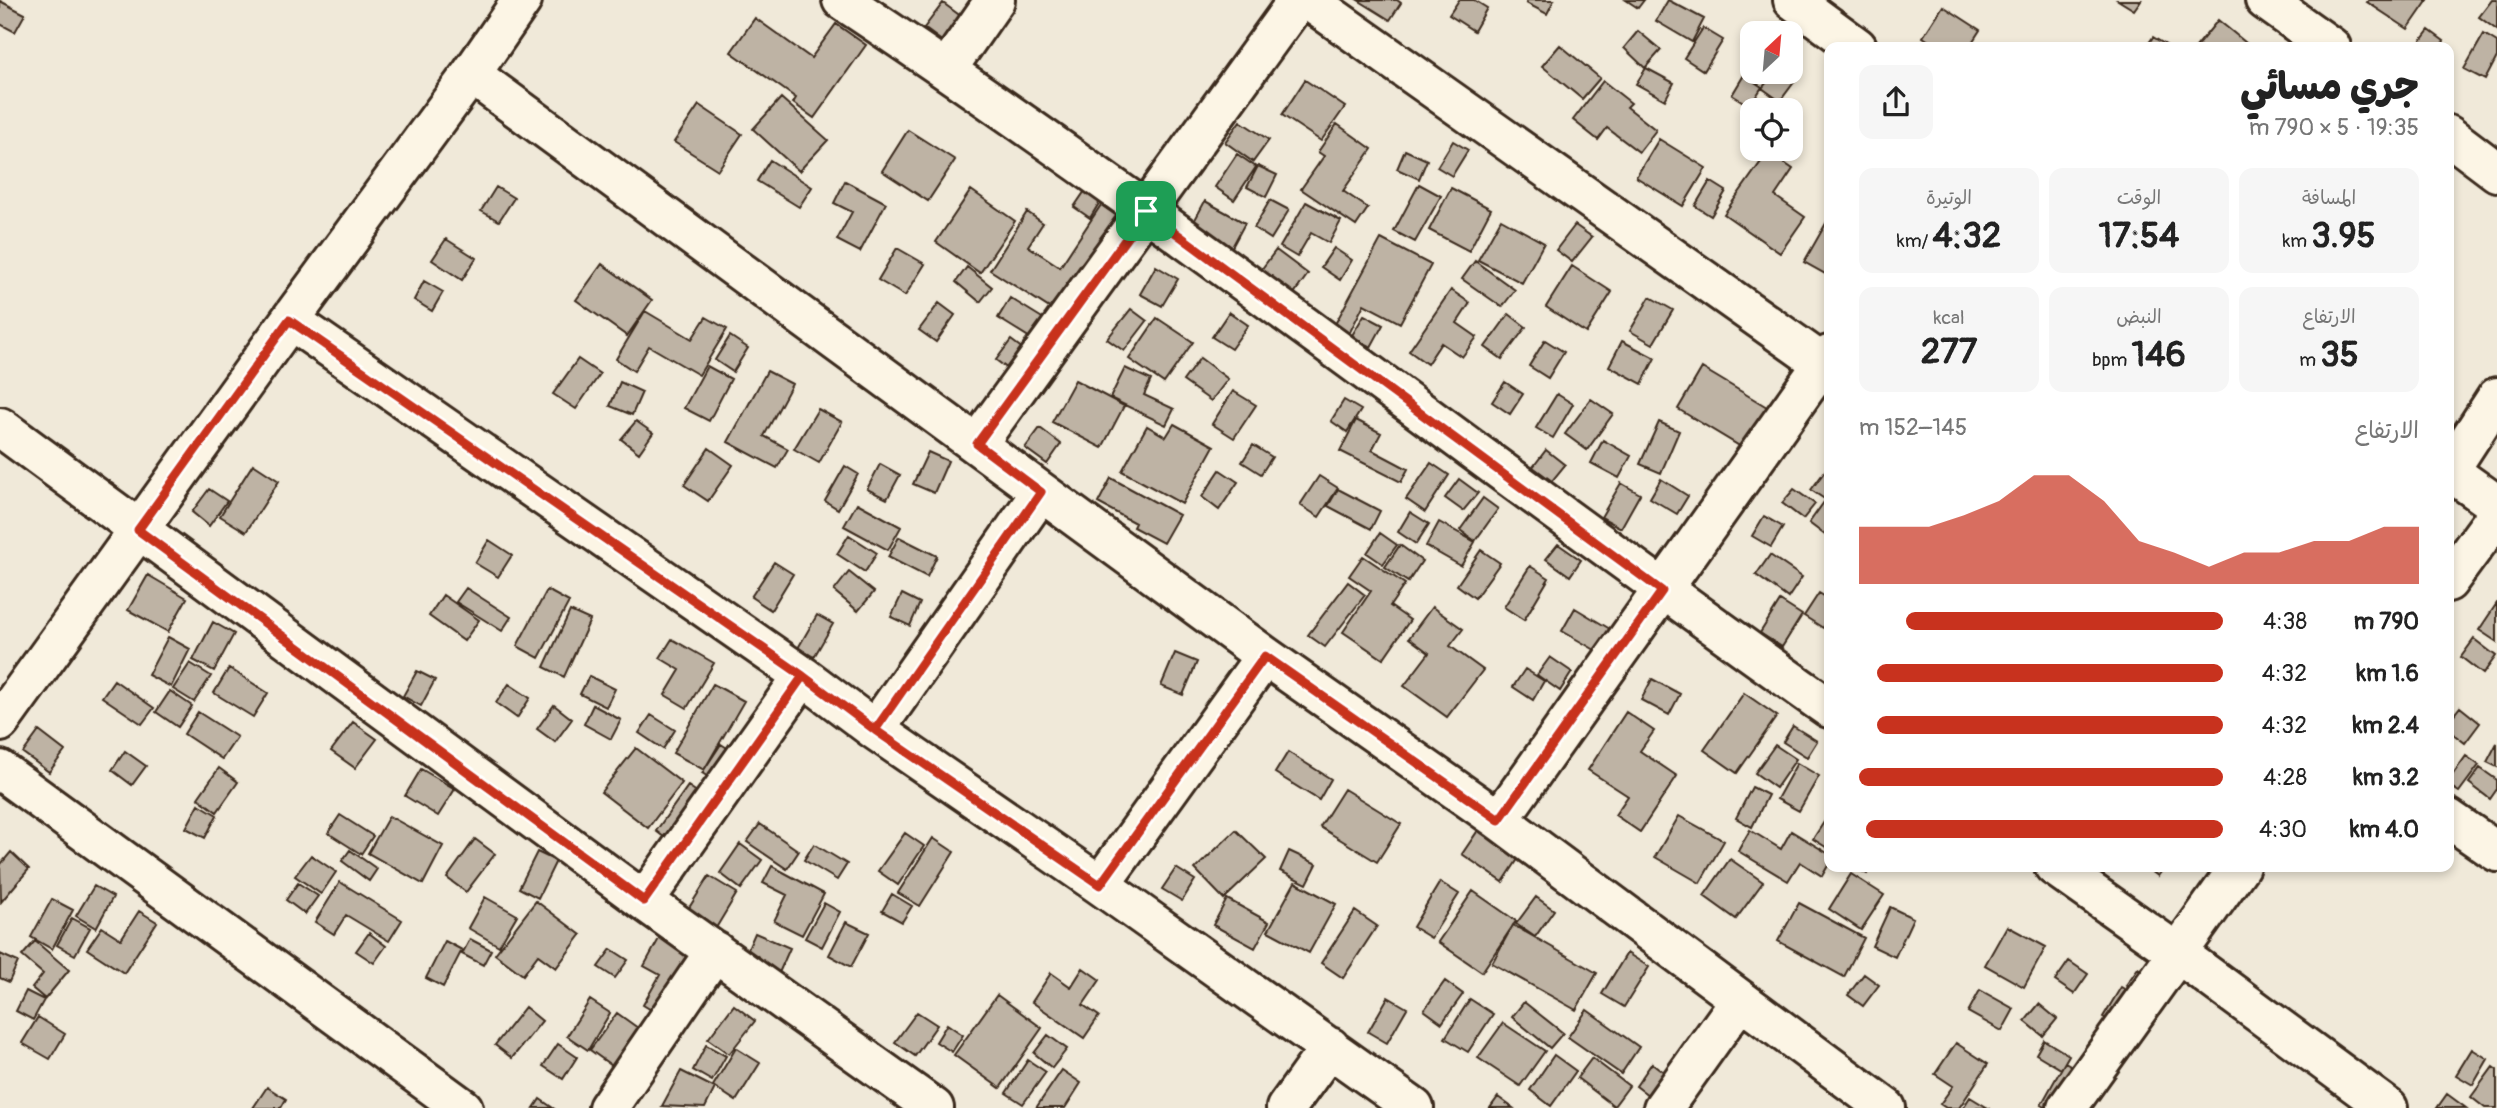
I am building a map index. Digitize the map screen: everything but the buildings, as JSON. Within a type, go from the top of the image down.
[{"type":"street","points":[[0,722],[522,0]]},
{"type":"street","points":[[842,0],[947,69],[1146,211],[1662,591],[1824,704]]},
{"type":"street","points":[[947,69],[995,0]]},
{"type":"street","points":[[977,444],[1298,0]]},
{"type":"street","points":[[1308,0],[1824,361]]},
{"type":"street","points":[[1793,0],[1850,42]]},
{"type":"street","points":[[2265,0],[2324,42]]},
{"type":"street","points":[[471,74],[1265,656],[1499,820],[1886,1108]]},
{"type":"street","points":[[2454,140],[2497,172]]},
{"type":"street","points":[[289,320],[803,676],[875,730],[1100,885],[1414,1108]]},
{"type":"street","points":[[1499,820],[1824,367]]},
{"type":"street","points":[[2454,462],[2497,397]]},
{"type":"street","points":[[0,427],[644,901],[934,1108]]},
{"type":"street","points":[[2454,474],[2497,505]]},
{"type":"street","points":[[875,730],[1041,492]]},
{"type":"street","points":[[2454,574],[2497,515]]},
{"type":"street","points":[[1100,885],[1265,656]]},
{"type":"street","points":[[644,901],[803,676]]},
{"type":"street","points":[[0,769],[464,1108]]},
{"type":"street","points":[[2454,822],[2497,852]]},
{"type":"street","points":[[2063,872],[2389,1108]]},
{"type":"street","points":[[2067,1108],[2236,872]]},
{"type":"street","points":[[608,1108],[715,951]]},
{"type":"street","points":[[1663,1108],[1740,1000]]},
{"type":"street","points":[[1286,1108],[1330,1047]]},
{"type":"route","points":[[1146,211],[977,444],[1041,492],[875,730],[803,676],[289,320],[138,530],[644,901],[803,676],[875,730],[1100,885],[1265,656],[1499,820],[1662,591],[1146,211]]}]
